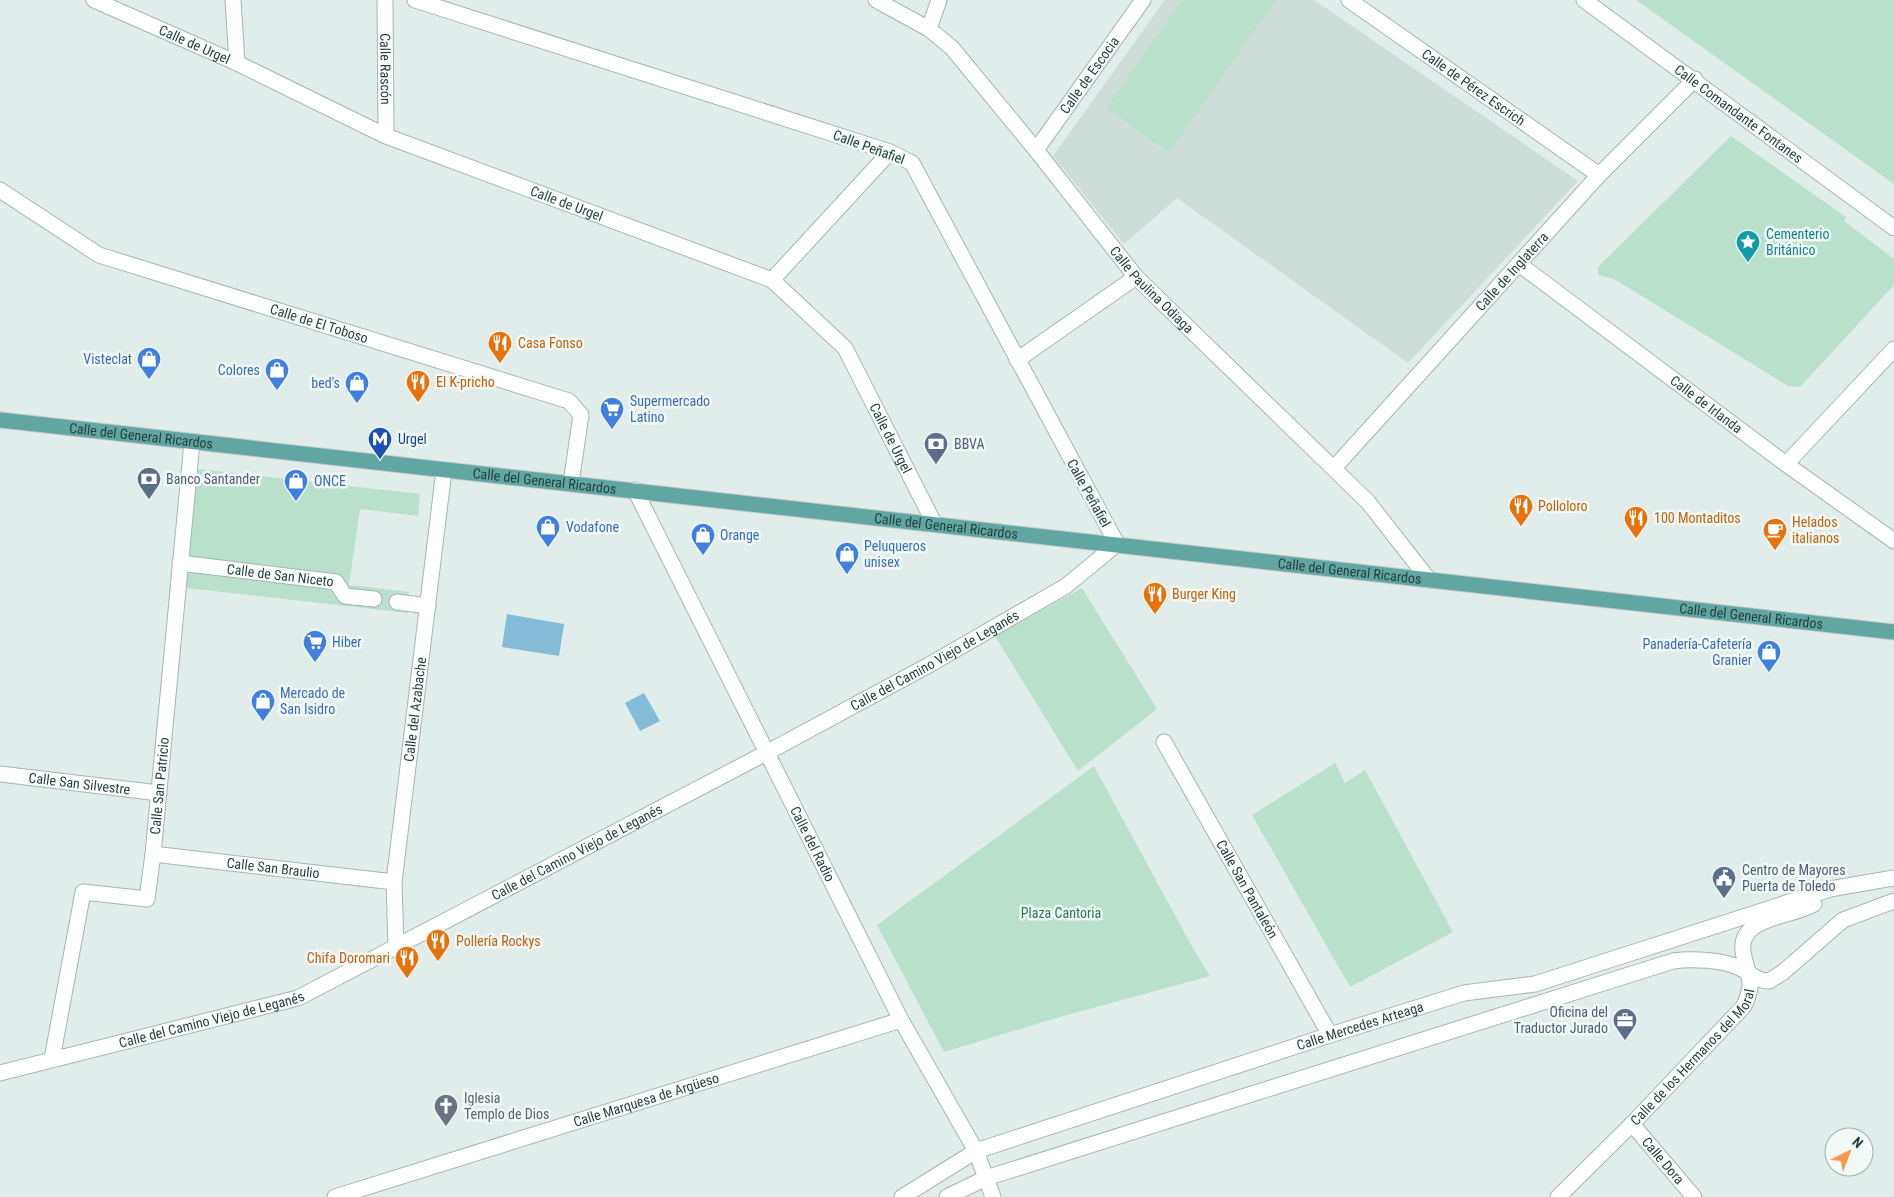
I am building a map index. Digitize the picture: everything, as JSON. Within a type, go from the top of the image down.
[{"type":"main road","name":"Calle del General Ricardos","points":[[0,420],[934,523],[1894,632]]},
{"type":"street","name":"Calle de Urgel","points":[[94,0],[237,63],[386,136],[772,280],[845,348],[934,523]]},
{"type":"street","points":[[233,0],[237,63]]},
{"type":"street","name":"Calle Rascón","points":[[385,0],[386,136]]},
{"type":"street","name":"Calle Peñafiel","points":[[415,0],[890,152],[912,163],[1116,544]]},
{"type":"street","name":"Calle Paulina Odiaga","points":[[876,0],[929,29],[952,48],[1036,150],[1136,277],[1368,502],[1429,580]]},
{"type":"street","points":[[929,29],[940,0]]},
{"type":"street","name":"Calle de Escocia","points":[[1036,150],[1143,0]]},
{"type":"street","name":"Calle de Pérez Escrich","points":[[1349,0],[1599,175]]},
{"type":"street","name":"Calle Comandante Fontanes","points":[[1584,0],[1894,228]]},
{"type":"street","name":"Calle de Inglaterra","points":[[1334,468],[1599,175],[1695,80]]},
{"type":"street","points":[[772,280],[890,152]]},
{"type":"street","name":"Calle de El Toboso","points":[[0,190],[99,255],[569,401],[581,415],[571,483]]},
{"type":"street","name":"Calle de Irlanda","points":[[1518,264],[1786,464],[1894,541]]},
{"type":"street","points":[[1017,360],[1136,277]]},
{"type":"street","points":[[1786,464],[1894,349]]},
{"type":"street","name":"Calle San Patricio","points":[[52,1059],[83,892],[147,899],[153,854],[192,442]]},
{"type":"street","name":"Calle del Azabache","points":[[396,948],[394,882],[444,470]]},
{"type":"street","name":"Calle del Radio","points":[[635,490],[901,1020],[976,1151],[993,1197]]},
{"type":"street","name":"Calle del Camino Viejo de Leganés","points":[[0,1073],[298,998],[768,752],[929,665],[1066,586],[1116,544]]},
{"type":"street","name":"Calle de San Niceto","points":[[180,563],[336,582],[345,596],[374,599]]},
{"type":"street","points":[[397,602],[428,606]]},
{"type":"street","name":"Calle San Pantaleón","points":[[1164,742],[1330,1035]]},
{"type":"street","name":"Calle San Silvestre","points":[[0,774],[159,793]]},
{"type":"street","name":"Calle San Braulio","points":[[153,854],[394,882]]},
{"type":"street","name":"Calle Mercedes Arteaga","points":[[902,1197],[976,1151],[1330,1035],[1464,993],[1535,984],[1830,889],[1894,878]]},
{"type":"street","points":[[1748,974],[1743,959],[1742,946],[1747,933],[1756,925],[1813,905],[1830,889]]},
{"type":"street","name":"Calle de los Hermanos del Moral","points":[[1748,974],[1762,981],[1774,979],[1843,920],[1894,901]]},
{"type":"street","points":[[947,1197],[986,1178],[1673,962],[1698,958],[1737,967],[1748,974]]},
{"type":"street","name":"Calle de los Hermanos del Moral","points":[[1558,1197],[1632,1124],[1744,1006],[1750,986],[1748,974]]},
{"type":"street","name":"Calle Marquesa de Argüeso","points":[[335,1197],[901,1020]]},
{"type":"street","name":"Calle Dora","points":[[1632,1124],[1694,1197]]},
{"type":"shaded area","points":[[1165,0],[1314,0],[1578,181],[1408,363],[1177,198],[1124,244],[1053,156]]},
{"type":"green space","points":[[1182,0],[1276,0],[1169,153],[1106,108]]},
{"type":"green space","points":[[1636,0],[1894,0],[1894,184]]},
{"type":"green space","name":"Cementerio Británico","points":[[1731,136],[1846,217],[1844,221],[1894,259],[1894,285],[1800,387],[1788,386],[1614,279],[1598,275],[1598,267]]},
{"type":"green space","points":[[190,468],[420,494],[418,516],[360,509],[349,585],[409,592],[408,613],[178,587]]},
{"type":"green space","points":[[1082,588],[1157,709],[1078,771],[995,636]]},
{"type":"green space","points":[[1335,763],[1345,783],[1365,770],[1453,932],[1350,987],[1252,815]]},
{"type":"green space","name":"Plaza Cantoria","points":[[1094,766],[1190,943],[1210,976],[1056,1018],[944,1052],[877,925]]},
{"type":"water","points":[[507,614],[564,624],[559,656],[502,647]]},
{"type":"water","points":[[644,693],[660,721],[640,731],[625,703]]},
{"type":"place","name":"Cementerio Británico","points":[[1748,263]]},
{"type":"place","name":"Casa Fonso","points":[[500,364]]},
{"type":"place","name":"Visteclat","points":[[149,380]]},
{"type":"place","name":"Colores","points":[[277,391]]},
{"type":"place","name":"El K-pricho","points":[[418,403]]},
{"type":"place","name":"bed's","points":[[357,404]]},
{"type":"place","name":"Supermercado Latino","points":[[612,430]]},
{"type":"place","name":"Urgel","points":[[380,460]]},
{"type":"place","name":"BBVA","points":[[936,465]]},
{"type":"place","name":"Banco Santander","points":[[149,500]]},
{"type":"place","name":"ONCE","points":[[296,502]]},
{"type":"place","name":"Polloloro","points":[[1521,527]]},
{"type":"place","name":"100 Montaditos","points":[[1636,539]]},
{"type":"place","name":"Vodafone","points":[[548,548]]},
{"type":"place","name":"Helados italianos","points":[[1775,551]]},
{"type":"place","name":"Orange","points":[[703,556]]},
{"type":"place","name":"Peluqueros unisex","points":[[847,575]]},
{"type":"place","name":"Burger King","points":[[1155,615]]},
{"type":"place","name":"Hiber","points":[[315,663]]},
{"type":"place","name":"Panadería-Cafetería Granier","points":[[1769,673]]},
{"type":"place","name":"Mercado de San Isidro","points":[[263,722]]},
{"type":"place","name":"Centro de Mayores Puerta de Toledo","points":[[1724,899]]},
{"type":"place","name":"Pollería Rockys","points":[[438,962]]},
{"type":"place","name":"Chifa Doromari","points":[[407,979]]},
{"type":"place","name":"Oficina del Traductor Jurado","points":[[1625,1041]]},
{"type":"place","name":"Iglesia Templo de Dios","points":[[446,1127]]}]
